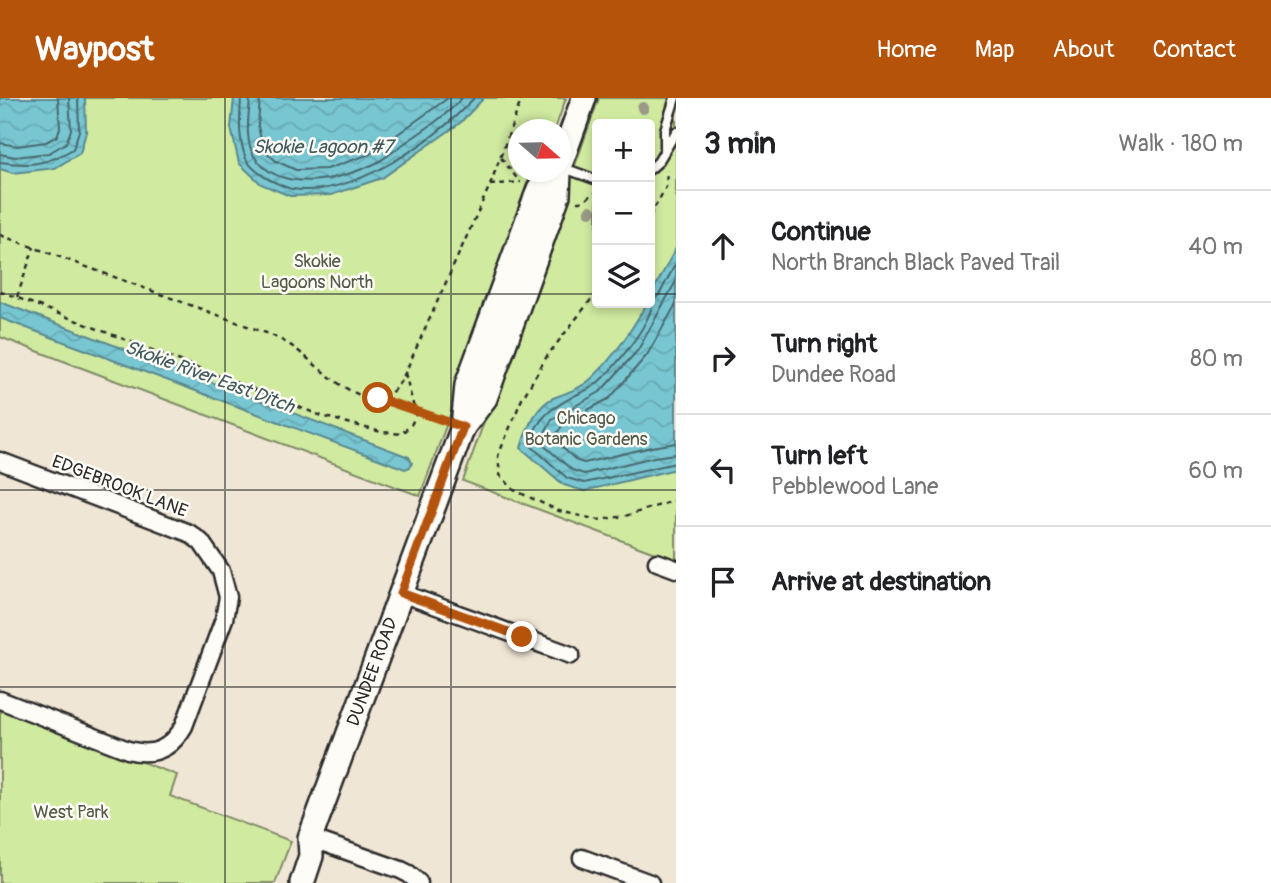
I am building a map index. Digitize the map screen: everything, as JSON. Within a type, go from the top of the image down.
[{"type":"main road","name":"DUNDEE ROAD","points":[[571,134],[584,98]]},
{"type":"main road","name":"DUNDEE ROAD","points":[[302,883],[311,856],[310,838],[463,427],[467,385],[539,189],[546,182]]},
{"type":"main road","name":"DUNDEE ROAD","points":[[285,883],[298,848],[310,838]]},
{"type":"street","name":"EDGEBROOK LANE","points":[[0,461],[189,533],[201,542],[221,571],[228,597],[224,619],[184,726],[177,738],[161,751],[141,753],[128,750],[0,700]]},
{"type":"street","points":[[657,562],[676,569]]},
{"type":"street","points":[[401,593],[571,655]]},
{"type":"street","points":[[310,838],[401,870],[419,883]]},
{"type":"street","points":[[582,858],[650,883]]},
{"type":"lane","points":[[665,148],[665,130],[675,98]]},
{"type":"lane","points":[[655,165],[676,132]]},
{"type":"lane","points":[[571,172],[592,178]]},
{"type":"path","points":[[378,398],[390,394],[405,373],[490,185],[522,98]]},
{"type":"path","points":[[490,185],[520,182],[501,158]]},
{"type":"path","points":[[655,211],[666,187],[667,167]]},
{"type":"path","points":[[575,202],[584,201],[592,193]]},
{"type":"path","points":[[0,235],[269,334],[293,347],[342,386],[362,395],[463,427]]},
{"type":"path","points":[[17,298],[34,247]]},
{"type":"path","points":[[0,291],[322,416],[382,432],[401,434],[411,425],[416,410],[405,373]]},
{"type":"path","points":[[592,298],[547,356],[521,401],[498,456],[500,475],[506,484],[522,494],[559,510],[598,520],[625,516],[676,500]]},
{"type":"green space","name":"Skokie Lagoons North","points":[[0,98],[566,98],[559,119],[508,119],[508,182],[536,182],[420,496],[0,337]]},
{"type":"green space","name":"Chicago Botanic Gardens","points":[[599,98],[676,98],[676,561],[463,481]]},
{"type":"green space","name":"West Park","points":[[0,709],[177,775],[170,796],[291,841],[275,883],[0,883]]},
{"type":"water","points":[[0,98],[85,98],[86,132],[80,153],[55,168],[13,173],[0,169]]},
{"type":"water","name":"Skokie Lagoon #7","points":[[234,98],[484,98],[460,123],[382,178],[331,195],[290,196],[261,184],[239,163],[231,128]]},
{"type":"water","points":[[676,248],[676,469],[584,491],[564,485],[521,448],[529,427],[547,402],[584,385],[608,361],[644,308],[655,308],[655,288]]},
{"type":"water","points":[[0,302],[409,457],[412,463],[405,469],[0,318]]},
{"type":"route","points":[[378,398],[463,427],[401,593],[522,637]]},
{"type":"water label","name":"Skokie River East Ditch","points":[[210,376]]}]
